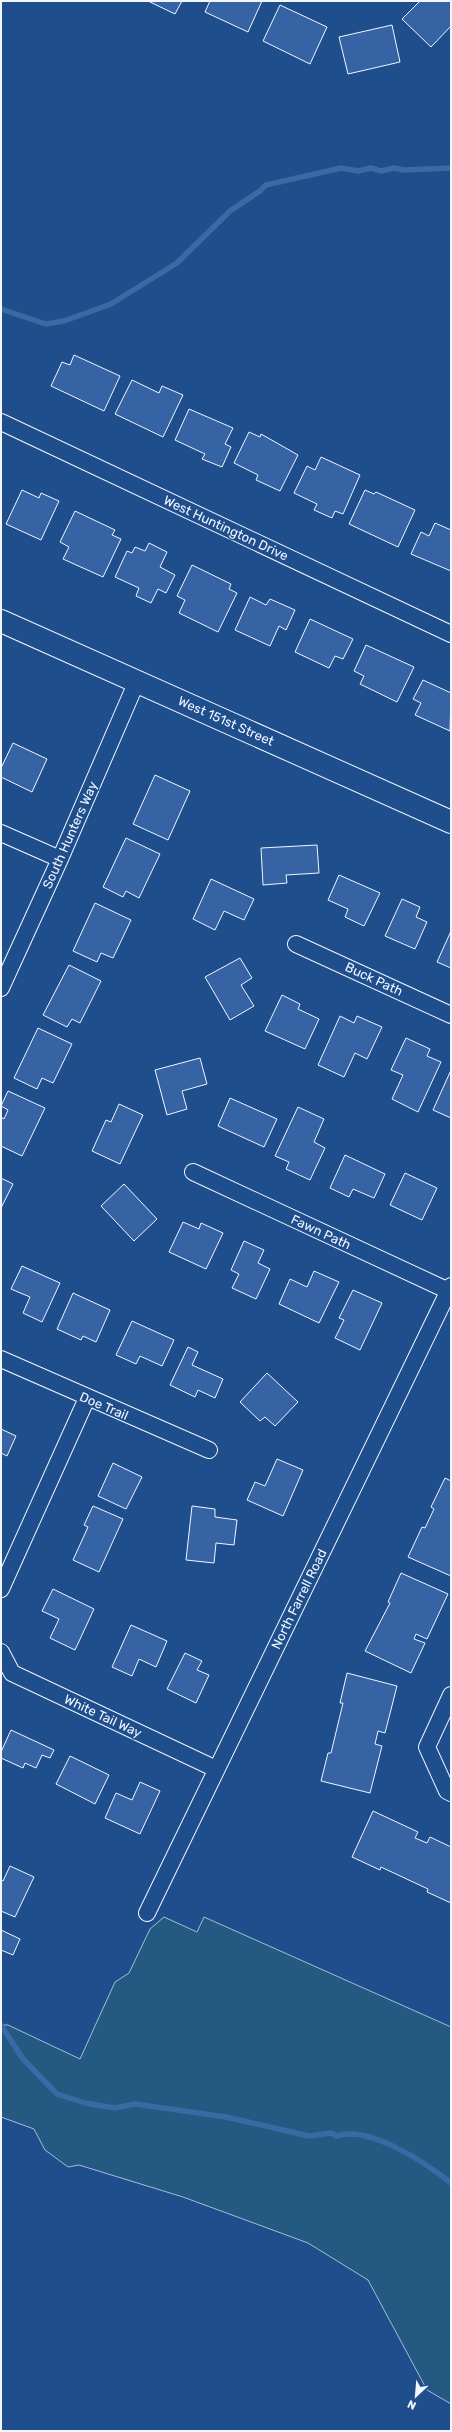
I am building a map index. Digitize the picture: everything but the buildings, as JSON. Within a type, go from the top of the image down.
[{"type":"street","name":"West Huntington Drive","points":[[1,422],[451,634]]},
{"type":"street","name":"West 151st Street","points":[[1,621],[451,822]]},
{"type":"street","name":"South Hunters Way","points":[[1,988],[60,859],[137,681]]},
{"type":"street","points":[[1,833],[60,859]]},
{"type":"street","name":"Buck Path","points":[[296,944],[451,1015]]},
{"type":"street","name":"Fawn Path","points":[[193,1172],[450,1290]]},
{"type":"street","name":"North Farrell Road","points":[[147,1913],[450,1290]]},
{"type":"street","name":"Doe Trail","points":[[1,1359],[87,1398],[209,1450]]},
{"type":"street","points":[[1,1589],[87,1398]]},
{"type":"street","name":"White Tail Way","points":[[1,1652],[12,1673],[216,1769]]},
{"type":"street","points":[[451,1695],[427,1747],[447,1791],[451,1793]]},
{"type":"shaded area","points":[[164,1917],[197,1932],[204,1917],[451,2027],[451,2404],[427,2390],[368,2280],[308,2243],[183,2197],[79,2165],[68,2167],[45,2150],[34,2129],[1,2117],[1,2025],[8,2025],[80,2059],[115,1982],[129,1973],[150,1929]]},
{"type":"waterway","points":[[1,309],[46,324],[64,321],[111,304],[177,263],[230,211],[260,191],[266,185],[341,168],[358,171],[371,168],[381,171],[394,168],[404,170],[451,168]]},
{"type":"waterway","points":[[1,2025],[23,2059],[57,2094],[85,2103],[115,2108],[135,2104],[226,2117],[309,2136],[331,2133],[337,2136],[350,2134],[365,2136],[381,2141],[412,2156],[451,2183]]}]
